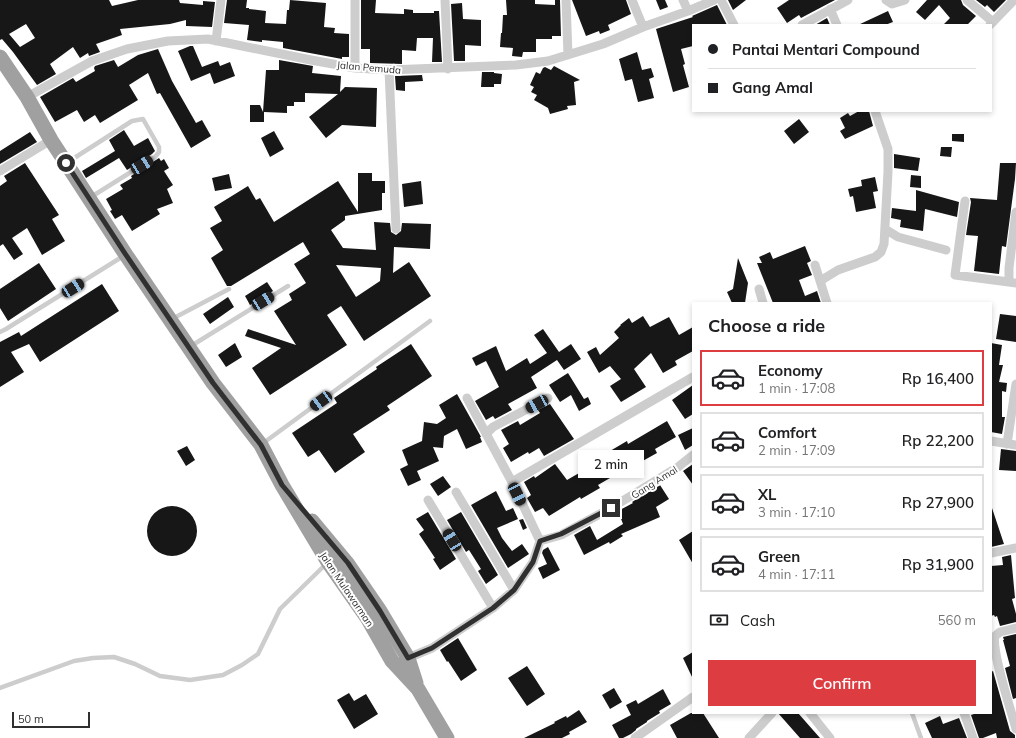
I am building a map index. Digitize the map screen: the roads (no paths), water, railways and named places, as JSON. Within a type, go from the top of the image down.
[{"type":"highway","points":[[0,57],[27,97],[51,140],[126,255],[213,383],[261,445],[282,485],[337,565],[408,658],[418,689]]},
{"type":"highway","name":"Jalan Mulawarman","points":[[374,615],[392,661],[418,689],[447,738]]},
{"type":"street","points":[[216,41],[220,0]]},
{"type":"street","points":[[355,0],[355,68]]},
{"type":"street","points":[[445,0],[448,69]]},
{"type":"street","points":[[566,0],[568,55]]},
{"type":"street","points":[[632,0],[643,27]]},
{"type":"street","points":[[683,0],[688,11]]},
{"type":"street","name":"Jalan Pemuda","points":[[27,97],[92,61],[127,49],[168,41],[208,39],[355,68],[389,70],[516,66],[568,55],[603,44],[714,0]]},
{"type":"street","points":[[721,0],[733,24]]},
{"type":"street","points":[[804,24],[848,0]]},
{"type":"street","points":[[886,0],[892,4],[905,0]]},
{"type":"street","points":[[967,0],[991,23],[1014,0]]},
{"type":"street","points":[[830,9],[837,24]]},
{"type":"street","points":[[389,70],[396,229]]},
{"type":"street","points":[[820,281],[838,270],[875,257],[881,252],[884,244],[888,149],[875,112]]},
{"type":"street","points":[[0,170],[51,140]]},
{"type":"street","points":[[965,201],[955,274],[1012,283],[1009,268],[1016,212]]},
{"type":"street","points":[[885,229],[898,237],[946,250]]},
{"type":"street","points":[[815,266],[827,302]]},
{"type":"street","points":[[759,290],[763,302]]},
{"type":"street","points":[[512,482],[692,378]]},
{"type":"street","points":[[992,441],[1012,445],[1016,384]]},
{"type":"street","points":[[408,658],[432,648],[493,608],[514,590],[533,562],[540,541],[512,482],[466,398]]},
{"type":"street","points":[[486,434],[493,428],[548,398]]},
{"type":"street","name":"Gang Amal","points":[[540,541],[561,534],[611,508],[678,467],[692,456]]},
{"type":"street","points":[[456,492],[514,590]]},
{"type":"street","points":[[428,500],[493,608]]},
{"type":"street","points":[[992,553],[1016,548]]},
{"type":"street","points":[[1016,628],[1000,632],[995,636],[994,641],[1016,729]]},
{"type":"street","points":[[635,738],[692,698]]},
{"type":"street","points":[[749,738],[770,714]]},
{"type":"street","points":[[811,714],[830,738]]},
{"type":"street","points":[[964,714],[972,738]]},
{"type":"lane","points":[[66,163],[132,121],[143,120],[159,147],[159,152],[155,157],[89,198]]},
{"type":"lane","points":[[0,332],[6,330],[126,255]]},
{"type":"lane","points":[[189,347],[288,286]]},
{"type":"lane","points":[[170,320],[229,289]]},
{"type":"lane","points":[[261,445],[430,321]]},
{"type":"lane","points":[[0,688],[74,661],[93,658],[114,657],[135,664],[160,676],[190,680],[223,674],[242,665],[258,654],[280,609],[337,565]]},
{"type":"lane","points":[[912,714],[921,738]]}]
